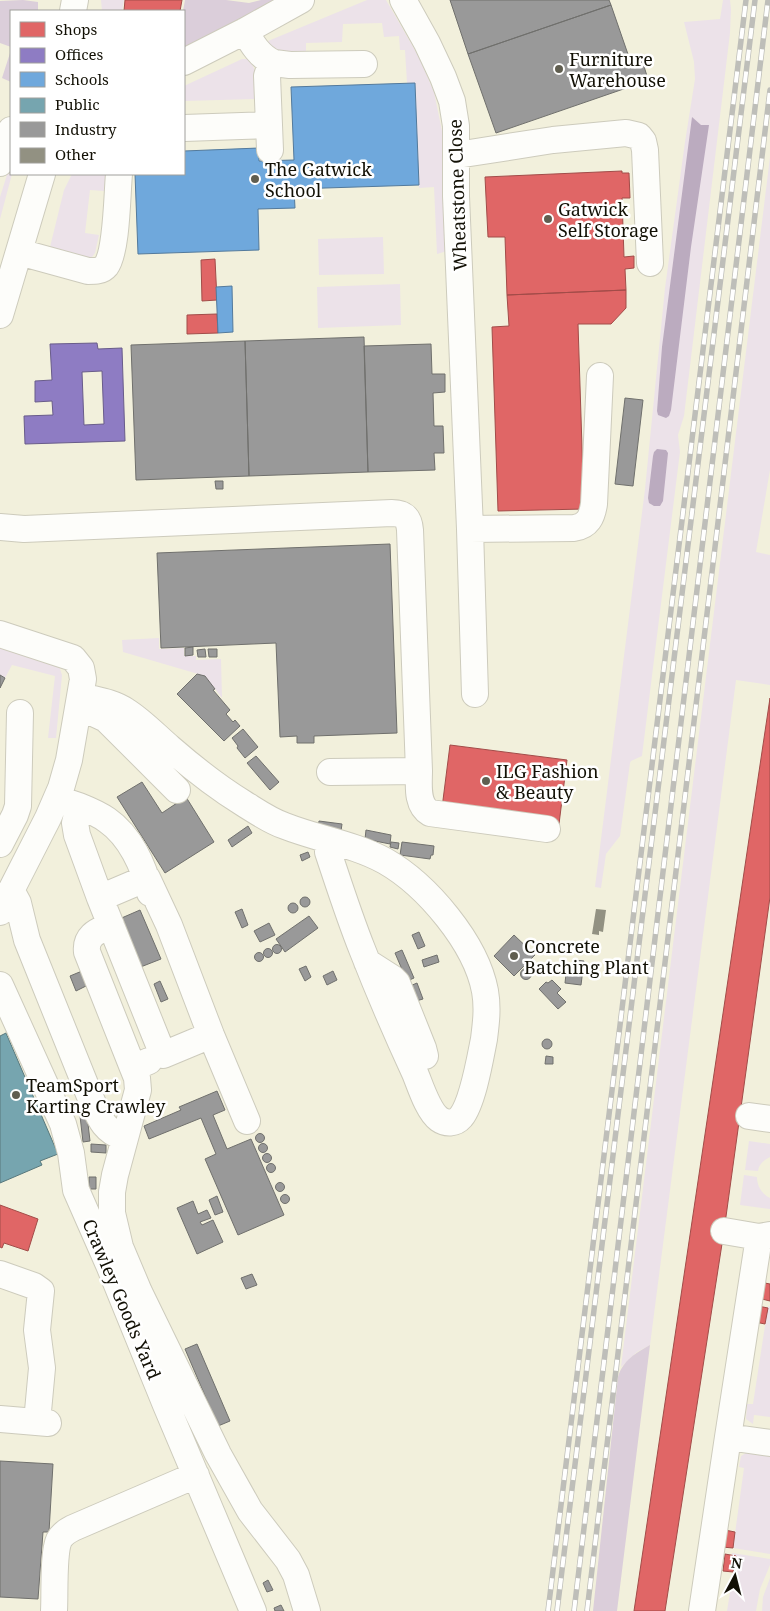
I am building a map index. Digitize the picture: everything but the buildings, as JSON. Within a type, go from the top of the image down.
[{"type":"street","points":[[185,61],[301,0]]},
{"type":"street","name":"Wheatstone Close","points":[[403,0],[432,52],[450,96],[456,126],[456,196],[470,529],[474,694]]},
{"type":"street","points":[[245,31],[258,51],[266,59],[274,63],[290,66],[364,64]]},
{"type":"street","points":[[185,128],[270,138],[267,76],[274,63]]},
{"type":"street","points":[[0,163],[10,133]]},
{"type":"street","points":[[456,154],[620,133],[631,133],[639,136],[644,145],[646,165],[650,263]]},
{"type":"street","points":[[0,315],[42,175]]},
{"type":"street","points":[[19,252],[88,271],[97,271],[104,268],[110,258],[113,245],[119,175]]},
{"type":"street","points":[[470,529],[574,528],[587,523],[592,516],[594,504],[600,376]]},
{"type":"street","points":[[0,527],[24,529],[392,513],[405,516],[409,522],[410,530],[420,799],[424,808],[430,813],[547,829]]},
{"type":"street","points":[[0,634],[73,658],[79,664],[82,672],[80,703],[68,765],[68,802],[77,835],[100,898],[164,1055]]},
{"type":"street","points":[[80,703],[91,712],[106,719],[177,790]]},
{"type":"street","points":[[80,703],[109,703],[127,711],[197,771],[242,802],[287,827],[363,852],[384,861],[413,881],[440,909],[458,932],[476,964],[485,990],[487,1013],[476,1074],[466,1109],[460,1118],[454,1122],[444,1122],[439,1119],[433,1112],[422,1089],[367,962],[328,852],[329,841]]},
{"type":"street","points":[[0,844],[18,806],[20,713]]},
{"type":"street","points":[[330,772],[419,770]]},
{"type":"street","points":[[68,802],[101,816],[122,833],[147,878],[169,925],[210,1036],[247,1121]]},
{"type":"street","points":[[68,802],[5,901],[18,902],[26,940],[100,1118],[115,1135],[125,1138]]},
{"type":"street","points":[[100,898],[147,878]]},
{"type":"street","points":[[111,925],[94,933],[89,938],[87,941],[87,952],[137,1078],[138,1090],[115,1175],[112,1200],[113,1221],[120,1247],[139,1292],[218,1454],[250,1511],[293,1569],[307,1611]]},
{"type":"street","name":"Crawley Goods Yard","points":[[0,984],[63,1124],[71,1153],[76,1190],[253,1611]]},
{"type":"street","points":[[133,1068],[210,1036]]},
{"type":"street","points":[[702,1611],[728,1437],[765,1236],[724,1231]]},
{"type":"street","points":[[0,1256],[32,1269],[36,1276],[34,1286]]},
{"type":"street","points":[[0,1274],[34,1286],[40,1289],[42,1295],[37,1330],[42,1361],[43,1423],[0,1419]]},
{"type":"street","points":[[728,1437],[770,1443]]},
{"type":"street","points":[[54,1611],[57,1550],[63,1534],[196,1475]]},
{"type":"shaded area","points":[[23,0],[38,2],[38,10],[10,10],[10,47],[0,43],[0,1]]},
{"type":"shaded area","points":[[101,0],[124,0],[122,10],[102,10]]},
{"type":"shaded area","points":[[185,0],[226,0],[249,3],[261,0],[281,0],[185,54],[185,10],[183,10]]},
{"type":"shaded area","points":[[367,0],[386,0],[419,57],[434,92],[442,131],[447,251],[437,254],[434,187],[419,188],[415,83],[407,83],[405,50],[400,50],[399,36],[384,37],[382,23],[343,24],[342,42],[306,43],[306,55],[280,51],[268,41]]},
{"type":"shaded area","points":[[723,0],[730,0],[730,33],[684,416],[678,435],[680,452],[642,756],[630,763],[620,836],[606,854],[601,888],[595,887],[645,489],[665,288],[695,79],[694,62],[684,22],[720,19]]},
{"type":"shaded area","points":[[10,53],[10,82],[2,78]]},
{"type":"shaded area","points":[[242,59],[248,59],[254,68],[258,99],[185,101],[185,86]]},
{"type":"shaded area","points":[[692,117],[701,125],[709,125],[691,247],[671,410],[666,418],[658,415],[657,411],[662,347]]},
{"type":"shaded area","points":[[770,157],[770,470],[756,552],[770,555],[770,685],[736,680],[650,1345],[637,1352],[621,1367]]},
{"type":"shaded area","points":[[10,165],[10,175],[12,175],[0,219],[0,197]]},
{"type":"shaded area","points":[[72,175],[106,175],[104,191],[90,190],[85,233],[99,235],[95,253],[89,261],[51,249],[50,247],[64,190]]},
{"type":"shaded area","points":[[383,237],[384,274],[319,275],[318,239]]},
{"type":"shaded area","points":[[400,284],[401,325],[318,328],[317,287]]},
{"type":"shaded area","points":[[657,449],[666,450],[668,453],[663,501],[660,506],[654,506],[649,503],[648,498],[653,456]]},
{"type":"shaded area","points":[[159,638],[159,649],[184,648],[184,656],[196,656],[196,660],[221,659],[222,698],[205,676],[123,652],[122,640]]},
{"type":"shaded area","points":[[0,647],[59,666],[62,675],[56,738],[48,738],[55,676],[12,665],[5,678],[0,675]]},
{"type":"shaded area","points":[[749,1141],[770,1144],[770,1157],[759,1166],[758,1171],[745,1170]]},
{"type":"shaded area","points":[[744,1175],[757,1177],[761,1189],[770,1198],[770,1209],[740,1205]]},
{"type":"shaded area","points":[[768,1306],[770,1307],[770,1417],[754,1415],[753,1424],[746,1419],[747,1404],[753,1404]]},
{"type":"shaded area","points":[[650,1345],[617,1611],[593,1611],[618,1377],[623,1366],[635,1354]]},
{"type":"shaded area","points":[[746,1453],[770,1456],[770,1554],[733,1548],[744,1468],[739,1467],[741,1456]]},
{"type":"shaded area","points":[[732,1553],[770,1559],[770,1565],[760,1589],[756,1611],[727,1611],[736,1556],[732,1555]]},
{"type":"shaded area","points":[[770,1578],[770,1611],[762,1611],[763,1597]]},
{"type":"railway","points":[[548,1611],[746,0]]},
{"type":"railway","points":[[557,1611],[755,0]]},
{"type":"railway","points":[[574,1611],[768,0]]},
{"type":"railway","points":[[587,1611],[770,90]]},
{"type":"place","name":"Furniture Warehouse","points":[[559,69]]},
{"type":"place","name":"The Gatwick School","points":[[255,179]]},
{"type":"place","name":"Gatwick Self Storage","points":[[548,219]]},
{"type":"place","name":"ILG Fashion & Beauty","points":[[486,781]]},
{"type":"place","name":"Concrete Batching Plant","points":[[514,956]]},
{"type":"place","name":"TeamSport Karting Crawley","points":[[16,1095]]}]
